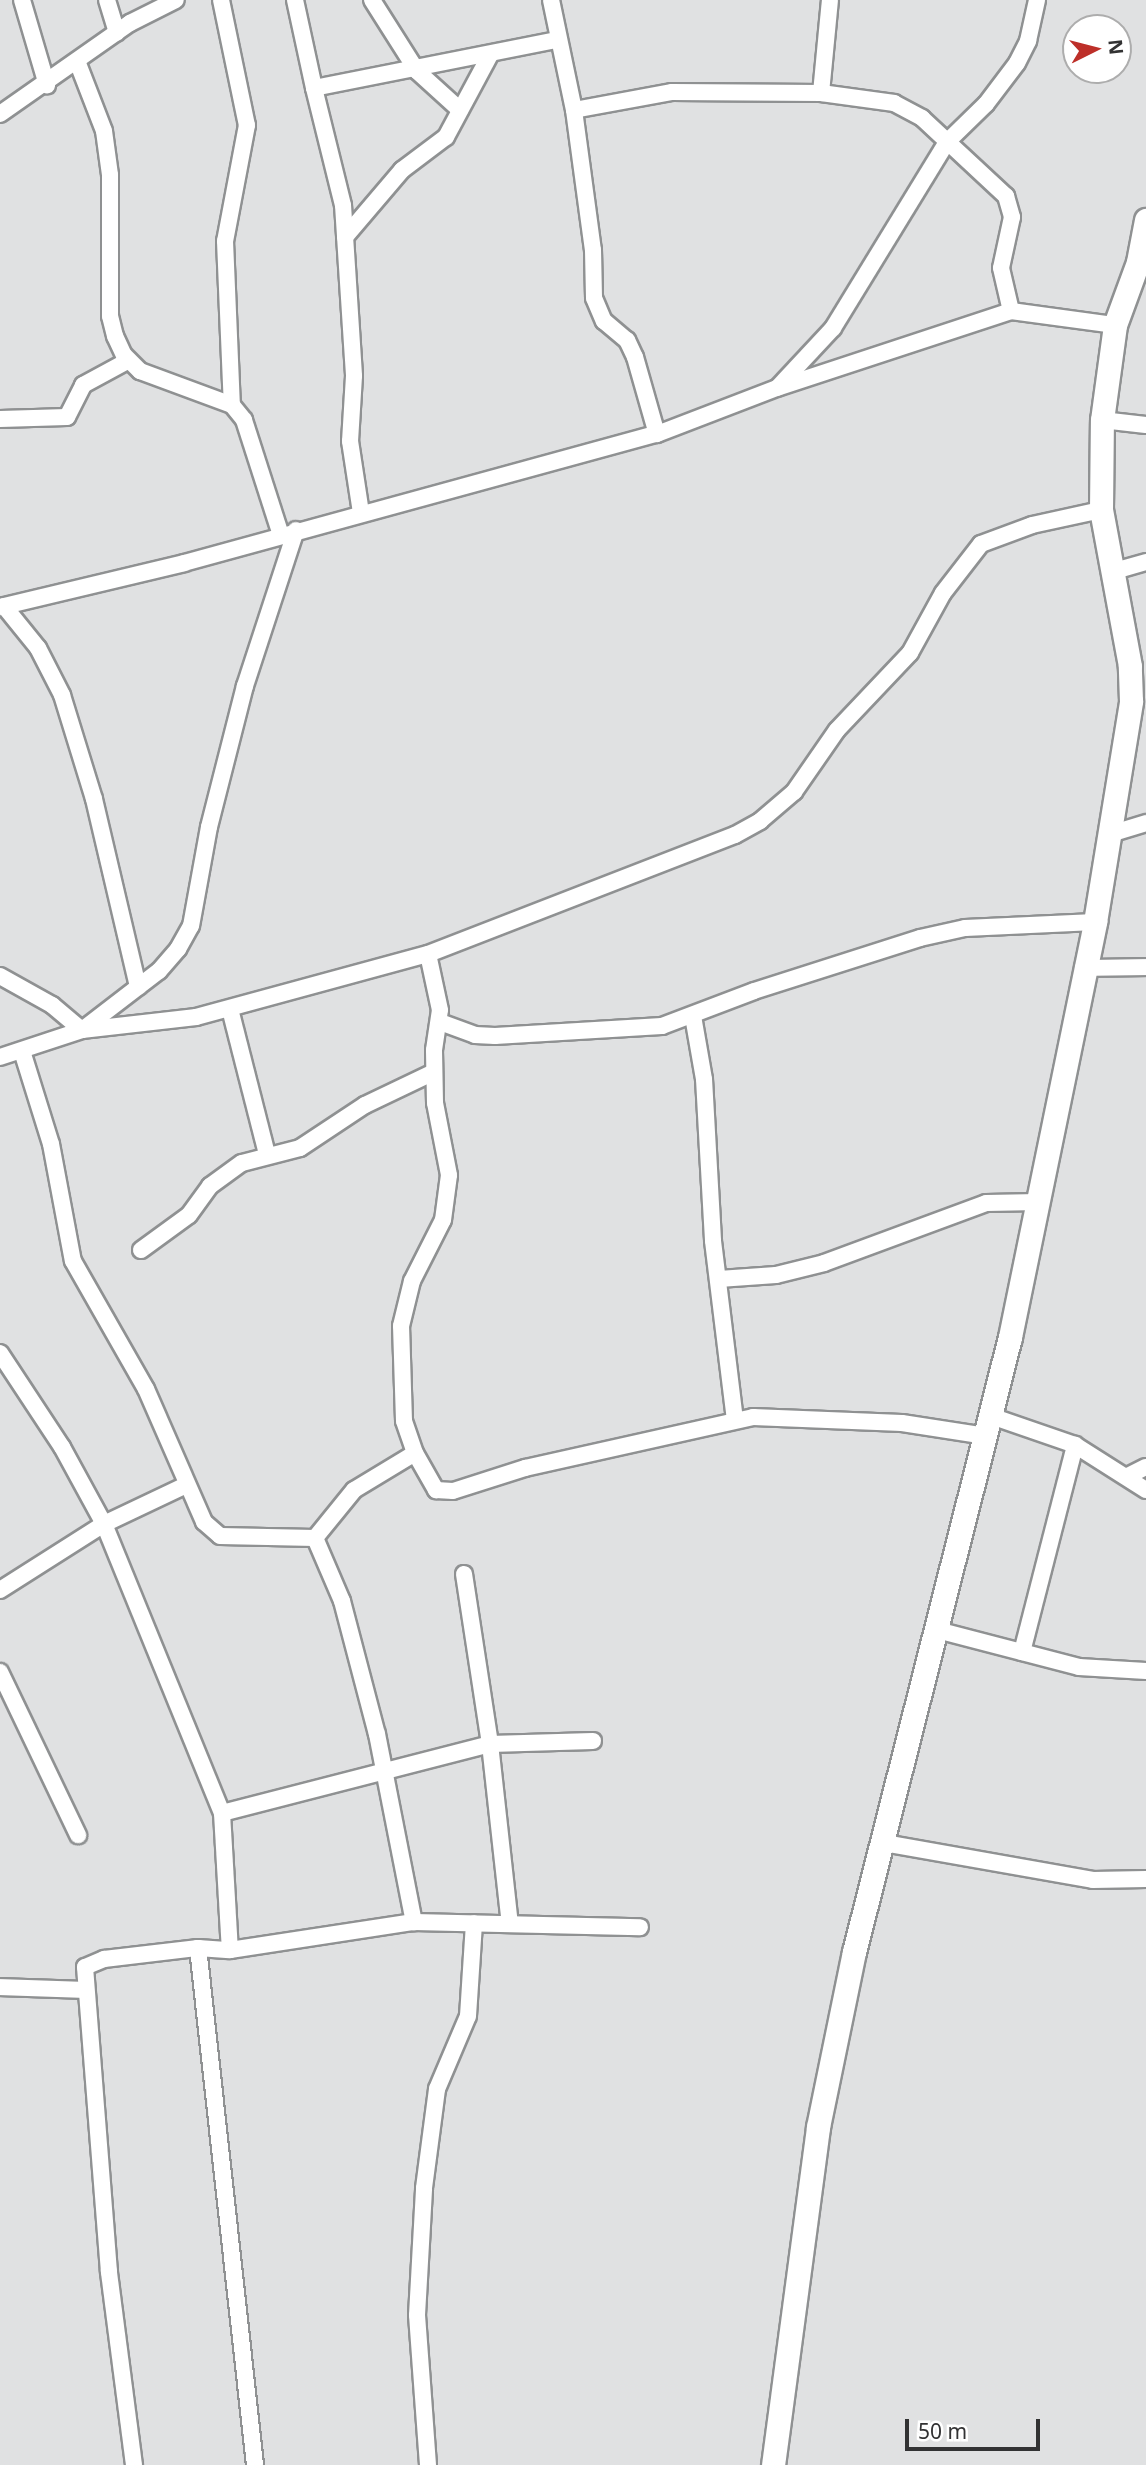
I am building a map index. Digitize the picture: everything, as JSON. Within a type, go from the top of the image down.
[{"type":"street","points":[[22,0],[47,85]]},
{"type":"street","points":[[107,0],[117,33]]},
{"type":"street","points":[[0,114],[47,85],[117,33],[176,0]]},
{"type":"street","points":[[221,0],[247,125],[225,241],[232,405]]},
{"type":"street","points":[[295,0],[314,89],[339,179],[354,376],[350,440],[361,513]]},
{"type":"street","points":[[372,0],[417,71],[460,110]]},
{"type":"street","points":[[551,0],[556,40],[574,110],[593,250],[594,298],[604,321],[627,340],[657,434]]},
{"type":"street","points":[[821,93],[830,0]]},
{"type":"street","points":[[777,388],[833,328],[947,142],[986,104],[1017,63],[1028,41],[1037,0]]},
{"type":"street","points":[[314,89],[417,71],[556,40]]},
{"type":"street","points":[[345,237],[402,170],[446,137],[490,55]]},
{"type":"street","points":[[78,61],[104,131],[110,175],[110,316],[129,360],[140,372],[232,405],[244,420],[289,533],[245,686],[209,827],[191,926],[178,949],[138,987],[82,1030]]},
{"type":"street","points":[[574,110],[672,92],[821,93],[894,103],[922,118],[999,186],[1009,202],[1010,226],[1001,261],[1011,310]]},
{"type":"street","points":[[773,2465],[818,2127],[854,1952],[884,1843],[988,1426],[1039,1202],[1139,689],[1111,572],[1101,510],[1102,420],[1115,325],[1138,261],[1146,220]]},
{"type":"street","points":[[138,987],[94,799],[62,695],[38,648],[2,606],[289,533],[657,434],[777,388],[1011,310],[1115,325]]},
{"type":"street","points":[[0,419],[67,417],[83,385],[129,360]]},
{"type":"street","points":[[1102,420],[1146,425]]},
{"type":"street","points":[[0,1057],[82,1030],[115,1029],[230,1009],[428,954],[735,835],[760,821],[794,792],[837,730],[910,653],[943,593],[981,544],[1032,525],[1101,510]]},
{"type":"street","points":[[1111,572],[1146,562]]},
{"type":"street","points":[[1110,834],[1146,823]]},
{"type":"street","points":[[440,1022],[475,1035],[626,1031],[693,1016],[754,991],[965,928],[1095,922]]},
{"type":"street","points":[[428,954],[440,1022],[434,1072],[449,1175],[443,1220],[412,1280],[401,1326],[404,1421],[415,1452],[436,1490],[453,1491],[525,1468],[734,1420],[770,1415],[988,1426],[1075,1446],[1128,1476],[1146,1490]]},
{"type":"street","points":[[1083,968],[1146,967]]},
{"type":"street","points":[[0,976],[52,1005],[82,1030]]},
{"type":"street","points":[[230,1009],[267,1154]]},
{"type":"street","points":[[693,1016],[704,1079],[713,1241],[734,1420]]},
{"type":"street","points":[[22,1051],[51,1144],[73,1261],[146,1389],[179,1461],[186,1486],[204,1522],[219,1536],[314,1538]]},
{"type":"street","points":[[141,1250],[189,1215],[217,1180],[267,1154],[300,1148],[365,1105],[434,1072]]},
{"type":"street","points":[[719,1279],[776,1275],[824,1263],[986,1203],[1039,1202]]},
{"type":"street","points":[[0,1353],[62,1447],[104,1524],[222,1813],[230,1950]]},
{"type":"street","points":[[1022,1652],[1075,1446]]},
{"type":"street","points":[[314,1538],[354,1490],[415,1452]]},
{"type":"street","points":[[1128,1476],[1146,1466]]},
{"type":"street","points":[[0,1590],[104,1524],[186,1486]]},
{"type":"street","points":[[314,1538],[342,1601],[377,1734],[382,1775],[414,1922]]},
{"type":"street","points":[[464,1574],[490,1744],[510,1924]]},
{"type":"street","points":[[937,1630],[1079,1667],[1146,1671]]},
{"type":"street","points":[[0,1672],[78,1835]]},
{"type":"street","points":[[222,1813],[382,1775],[490,1744],[593,1741]]},
{"type":"street","points":[[884,1843],[1093,1881],[1146,1879]]},
{"type":"street","points":[[134,2465],[107,2259],[85,1967],[104,1959],[198,1948],[230,1950],[414,1922],[640,1927]]},
{"type":"street","points":[[428,2465],[417,2315],[424,2188],[437,2089],[468,2016],[474,1923]]},
{"type":"street","points":[[198,1948],[255,2465]]},
{"type":"street","points":[[0,1987],[86,1990]]}]
